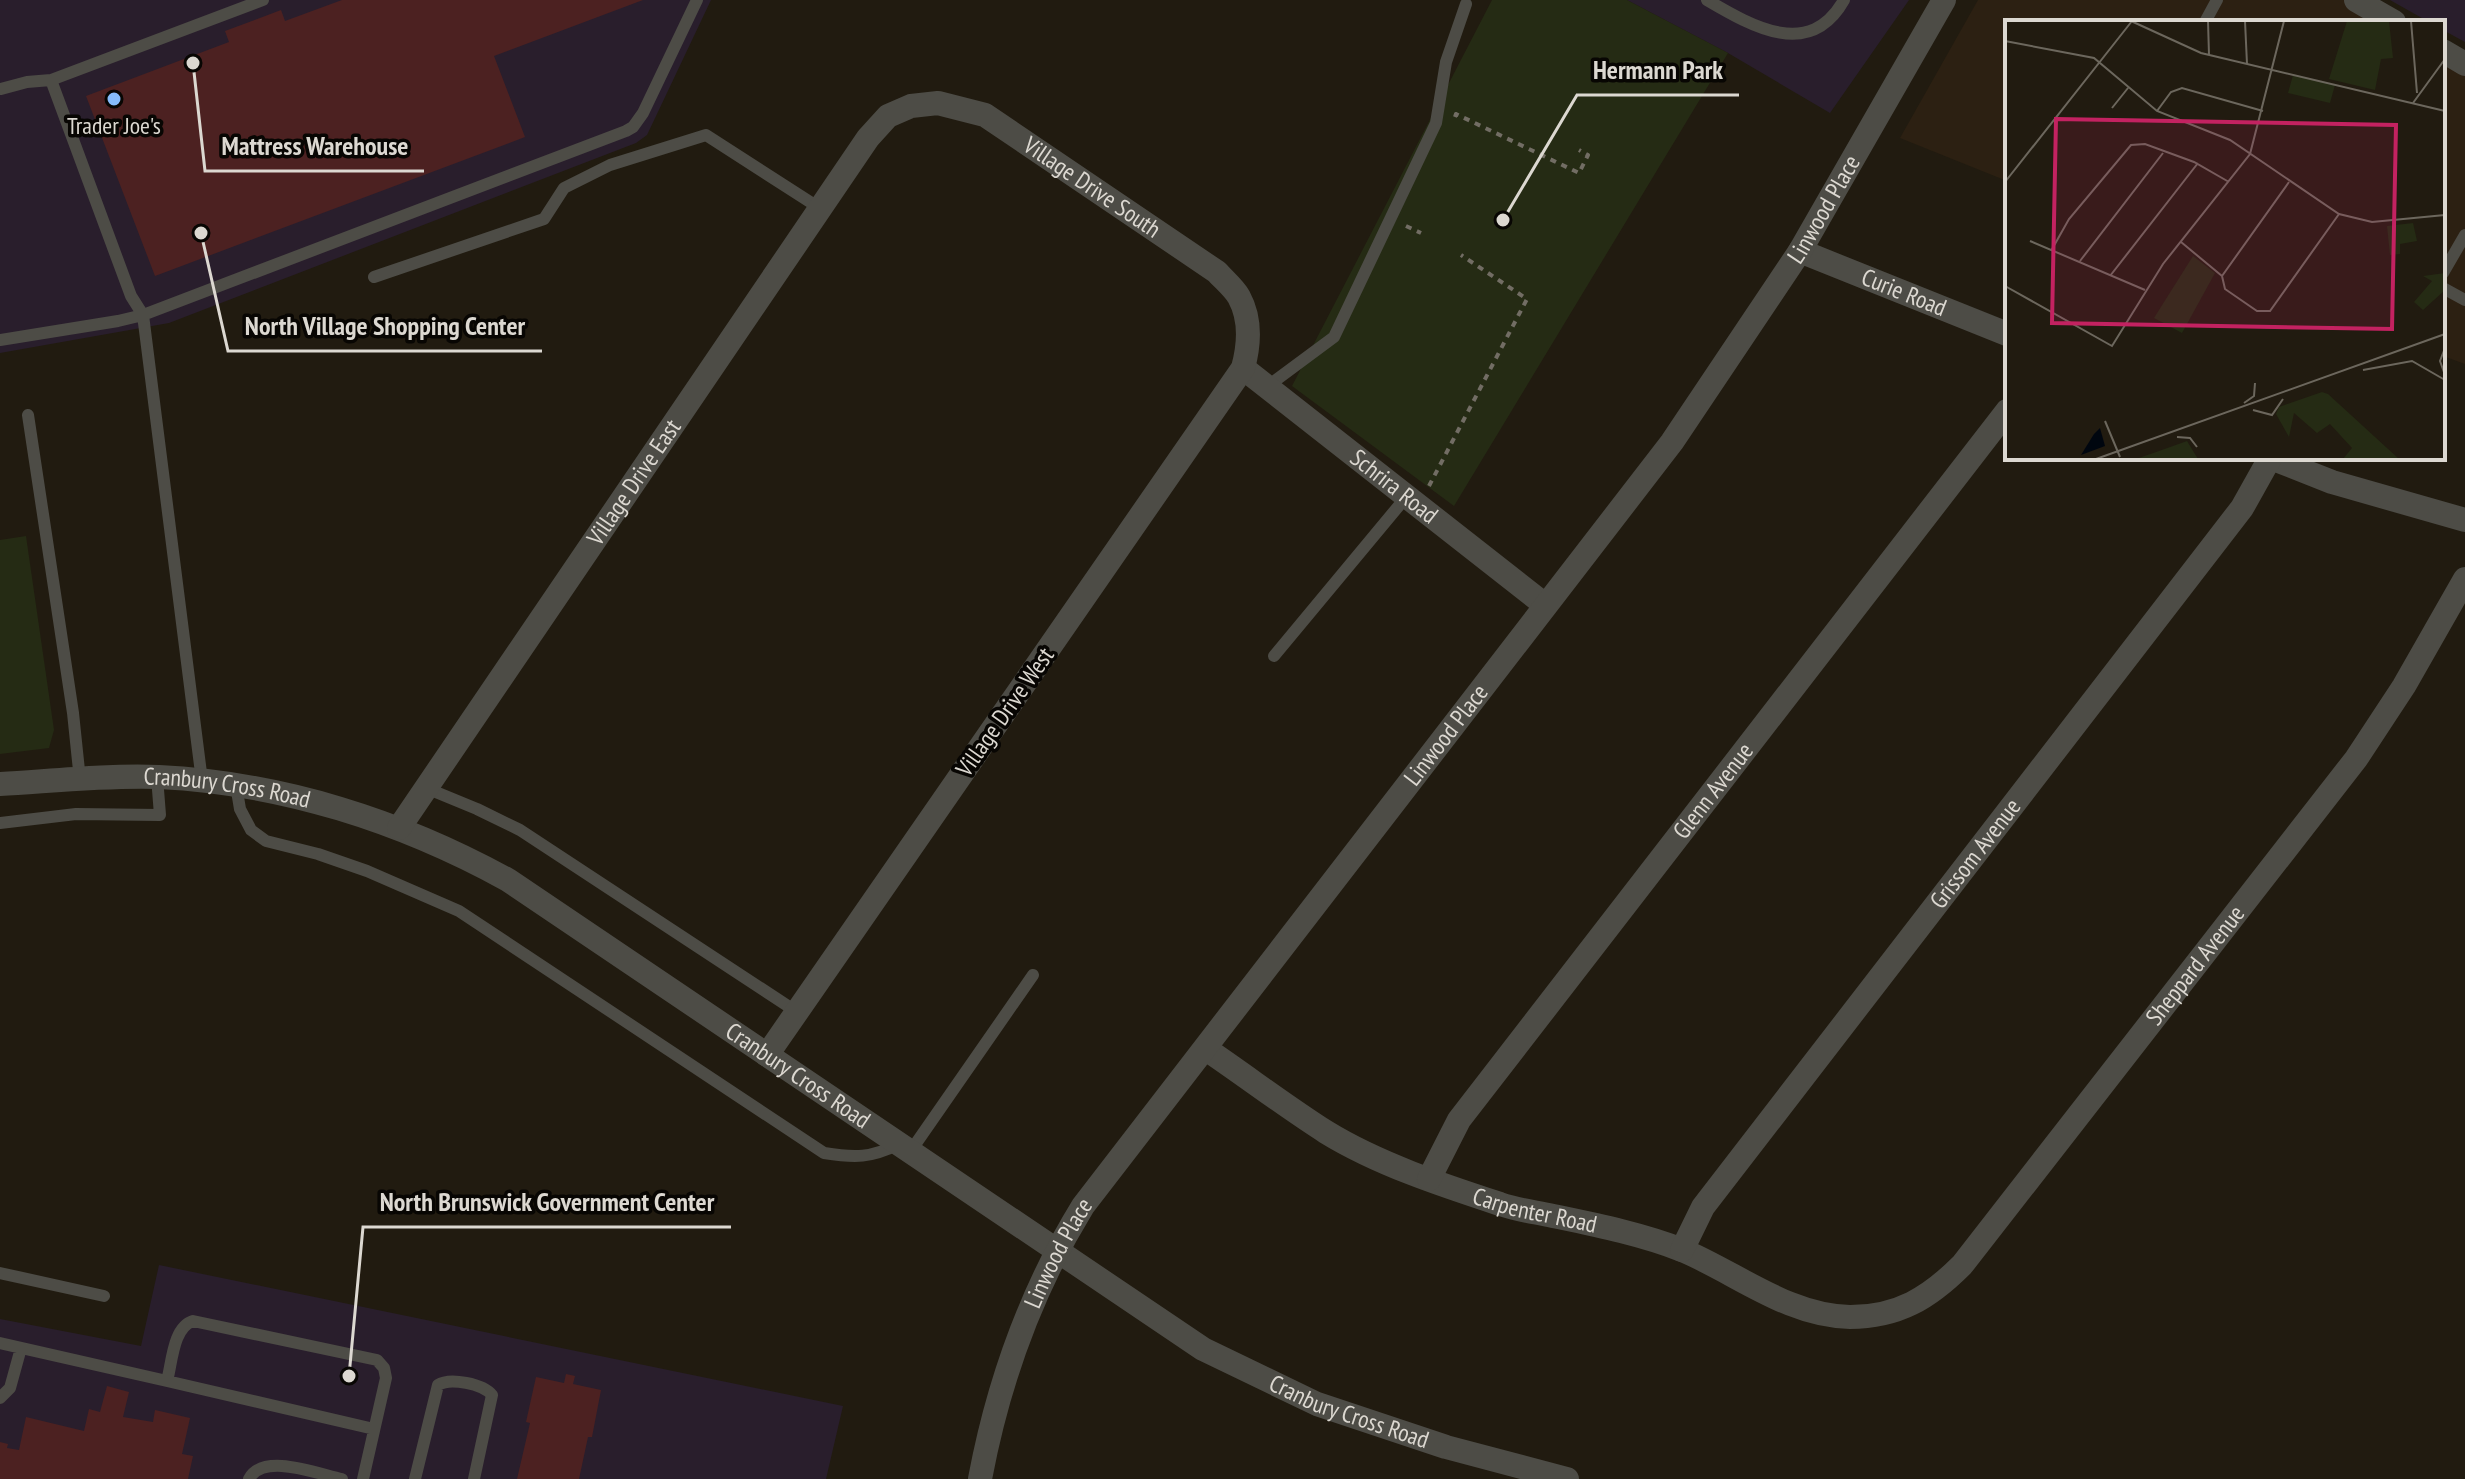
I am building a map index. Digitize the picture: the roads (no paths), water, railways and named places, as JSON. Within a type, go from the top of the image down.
[{"type":"street","name":"Linwood Place","points":[[980,1479],[1005,1378],[1056,1250],[1083,1206],[1672,442],[1800,251],[1944,0]]},
{"type":"street","points":[[2356,0],[2391,20]]},
{"type":"street","points":[[2445,52],[2465,64]]},
{"type":"street","name":"Village Drive South","points":[[868,138],[888,116],[911,106],[938,103],[985,115],[1217,272],[1240,298],[1249,347],[1243,368]]},
{"type":"street","name":"Village Drive East","points":[[399,828],[868,138]]},
{"type":"street","name":"Curie Road","points":[[1800,251],[2005,333]]},
{"type":"street","name":"Schrira Road","points":[[1243,368],[1412,487],[1545,605]]},
{"type":"street","name":"Village Drive West","points":[[767,1055],[1243,368]]},
{"type":"street","name":"Glenn Avenue","points":[[1429,1179],[1459,1120],[2005,414]]},
{"type":"street","name":"Grissom Avenue","points":[[1682,1250],[1703,1207],[2242,508],[2269,460]]},
{"type":"street","points":[[2275,460],[2344,486],[2465,520]]},
{"type":"street","name":"Sheppard Avenue","points":[[1886,1312],[1915,1304],[1942,1285],[1962,1265],[2356,759],[2412,673],[2465,579]]},
{"type":"street","name":"Cranbury Cross Road","points":[[0,784],[157,777],[236,785],[307,800],[399,828],[458,852],[508,880],[1203,1349],[1317,1404],[1446,1447],[1567,1479]]},
{"type":"street","name":"Carpenter Road","points":[[1206,1049],[1328,1133],[1429,1179],[1504,1206],[1618,1230],[1682,1250],[1814,1313],[1850,1317],[1886,1312]]},
{"type":"lane","points":[[1,89],[51,80],[263,0]]},
{"type":"lane","points":[[0,340],[143,315],[626,131],[643,113],[697,0]]},
{"type":"lane","points":[[1707,0],[1759,28],[1786,34],[1808,33],[1824,26],[1844,0]]},
{"type":"lane","points":[[2206,20],[2217,0]]},
{"type":"lane","points":[[1268,386],[1334,337],[1436,123],[1446,62],[1466,4]]},
{"type":"lane","points":[[51,80],[131,296],[143,315],[202,781]]},
{"type":"lane","points":[[374,277],[544,219],[564,188],[610,165],[706,135],[821,209]]},
{"type":"lane","points":[[2445,270],[2465,235]]},
{"type":"lane","points":[[2445,289],[2465,300]]},
{"type":"lane","points":[[28,415],[73,713],[80,780]]},
{"type":"lane","points":[[1274,656],[1412,487]]},
{"type":"lane","points":[[0,823],[76,814],[160,815],[157,777]]},
{"type":"lane","points":[[236,785],[240,809],[251,830],[266,841],[367,871],[459,911],[824,1153],[849,1157],[875,1156],[905,1148],[1033,975]]},
{"type":"lane","points":[[426,788],[520,830],[797,1012]]},
{"type":"lane","points":[[0,1273],[104,1296]]},
{"type":"lane","points":[[167,1381],[179,1332],[186,1323],[193,1321],[377,1360],[382,1363],[386,1373],[363,1479]]},
{"type":"lane","points":[[0,1343],[374,1429]]},
{"type":"lane","points":[[0,1398],[10,1388],[21,1348]]},
{"type":"lane","points":[[415,1479],[438,1385],[449,1381],[485,1388],[492,1395],[474,1479]]},
{"type":"lane","points":[[249,1479],[252,1472],[265,1466],[280,1466],[312,1476],[342,1479]]},
{"type":"place","name":"Mattress Warehouse","points":[[193,63]]},
{"type":"place","name":"Trader Joe's","points":[[114,99]]},
{"type":"place","name":"Hermann Park","points":[[1503,220]]},
{"type":"place","name":"North Village Shopping Center","points":[[201,233]]},
{"type":"place","name":"North Brunswick Government Center","points":[[349,1376]]}]
